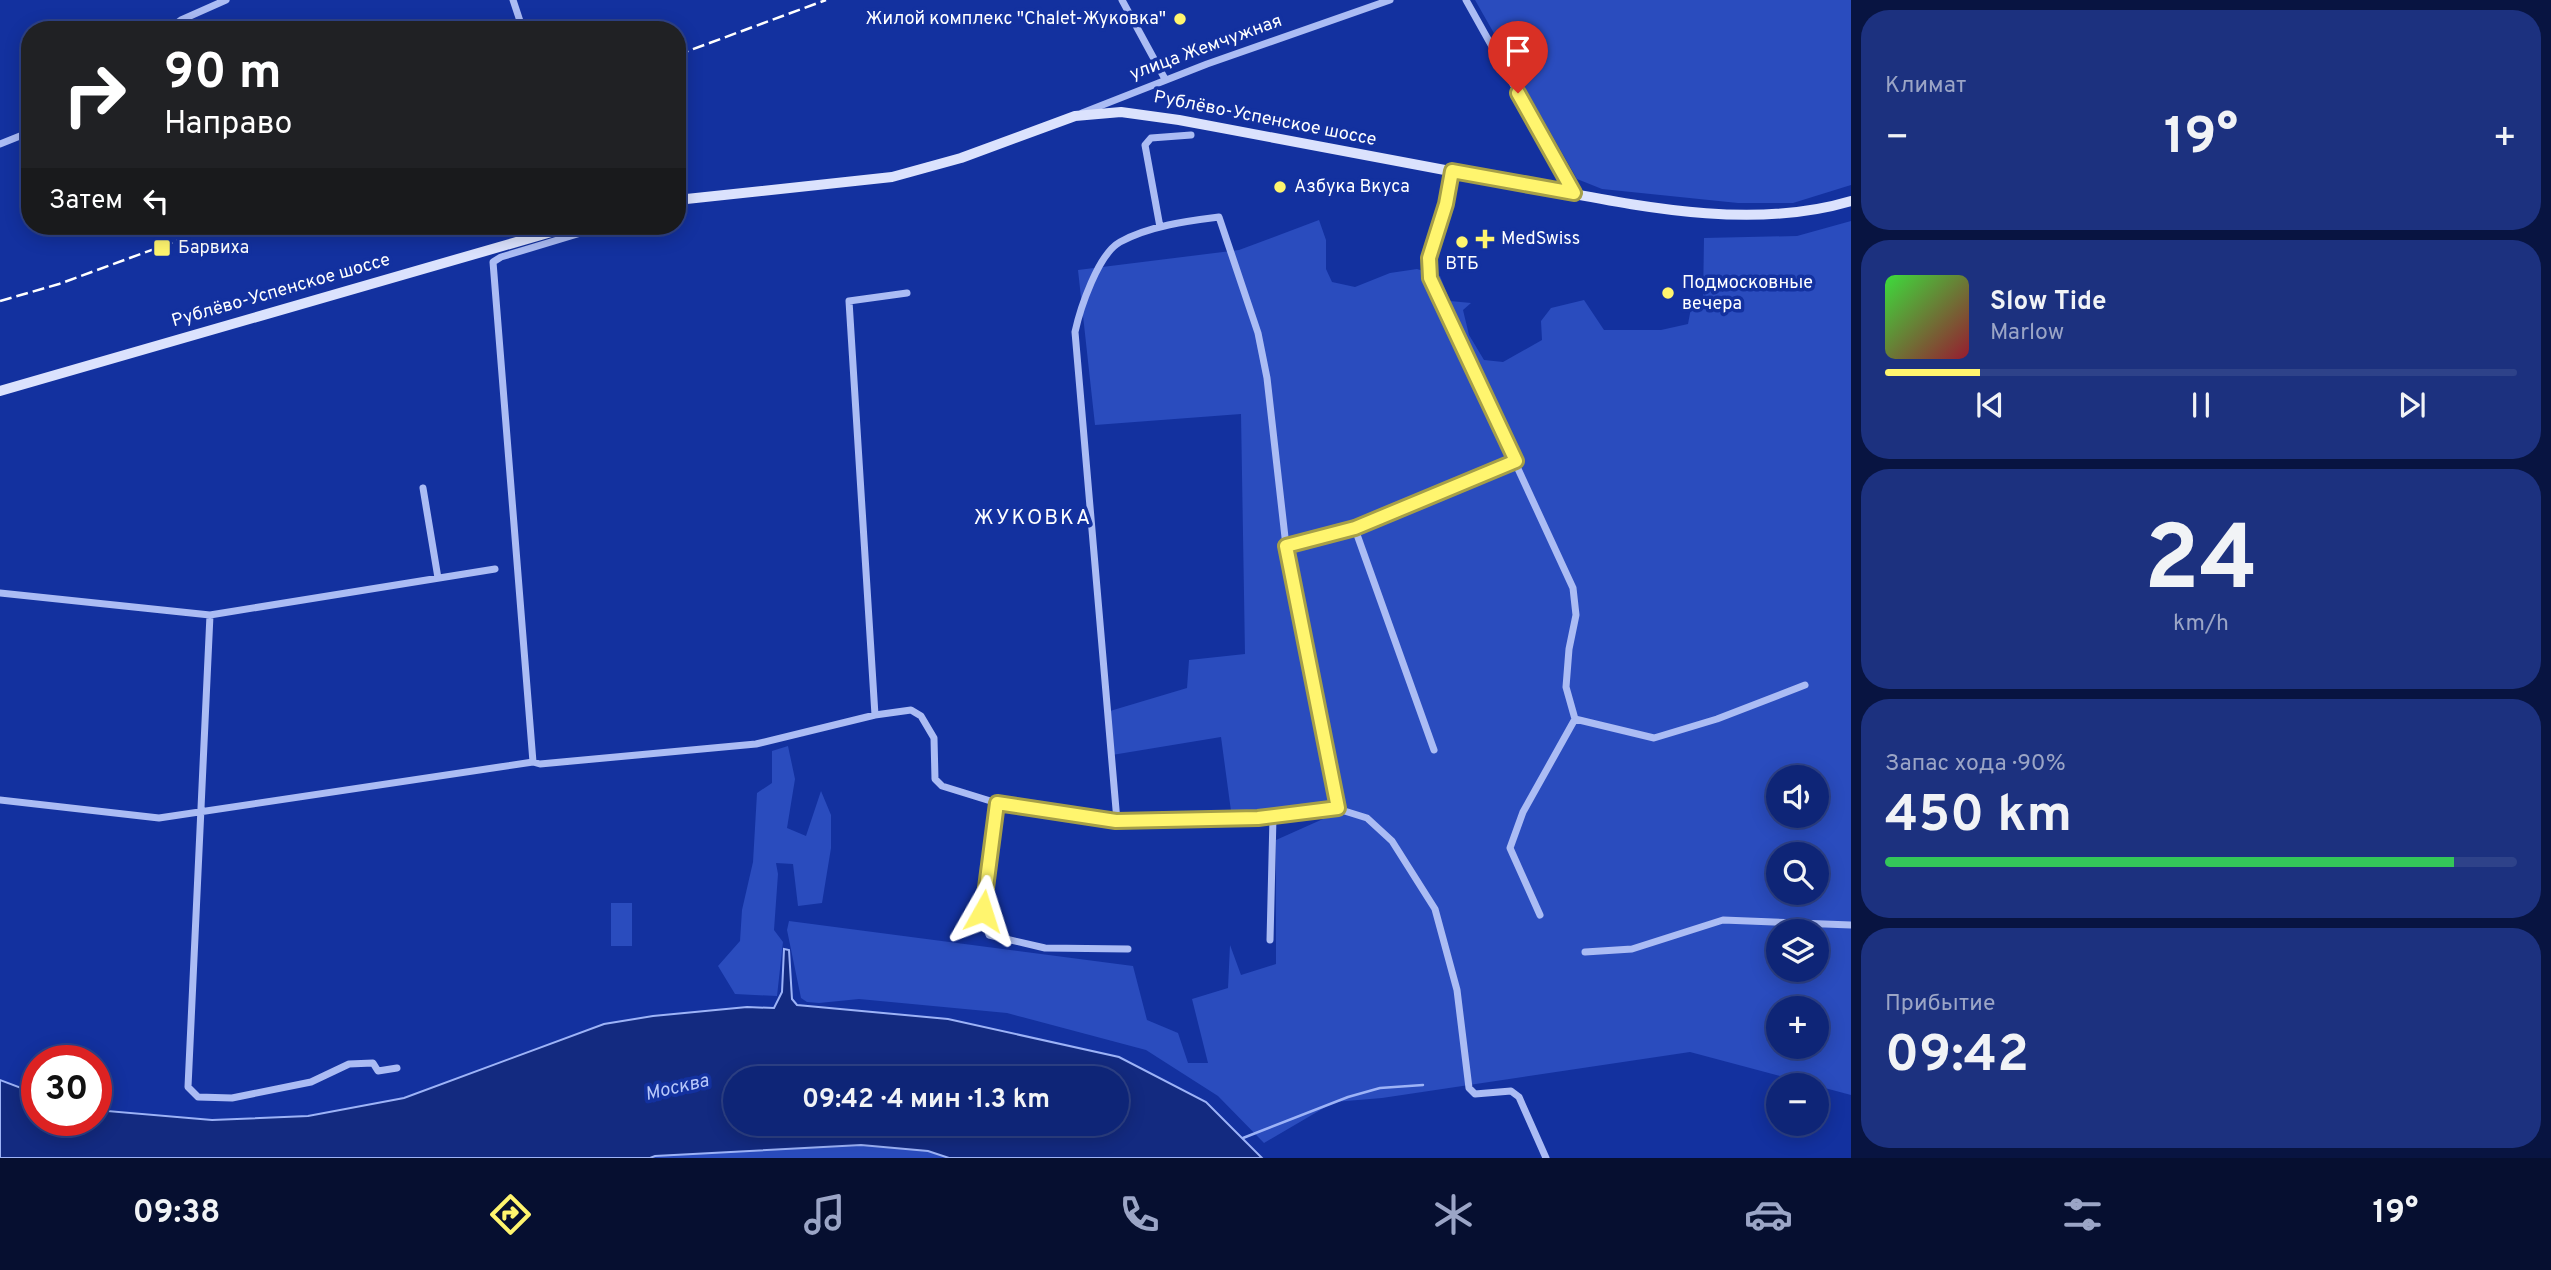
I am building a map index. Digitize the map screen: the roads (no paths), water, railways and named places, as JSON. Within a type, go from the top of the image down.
[{"type":"main road","name":"Рублёво-Успенское шоссе","points":[[686,200],[892,177],[961,158],[1075,116],[1121,112],[1180,120],[1635,204],[1745,215],[1800,213],[1851,201]]},
{"type":"main road","name":"Рублёво-Успенское шоссе","points":[[0,391],[541,235]]},
{"type":"street","points":[[180,21],[226,0]]},
{"type":"street","points":[[513,0],[520,21]]},
{"type":"street","points":[[1122,0],[1166,79]]},
{"type":"street","name":"улица Жемчужная","points":[[1075,116],[1166,79],[1390,0]]},
{"type":"street","points":[[1466,0],[1574,193]]},
{"type":"street","points":[[1160,228],[1145,145],[1152,138],[1191,135],[1180,120]]},
{"type":"street","points":[[0,144],[21,135]]},
{"type":"street","points":[[1452,171],[1446,204],[1429,258],[1430,278],[1573,588],[1576,615],[1569,649],[1566,687],[1574,719],[1523,813],[1510,848],[1540,915]]},
{"type":"street","points":[[1116,821],[1075,332],[1080,306],[1102,261],[1118,243],[1160,228],[1219,217],[1258,333],[1265,367],[1286,546],[1338,808]]},
{"type":"street","points":[[533,762],[493,262],[501,257],[574,235]]},
{"type":"street","points":[[875,715],[849,301],[907,293]]},
{"type":"street","points":[[1286,546],[1355,528],[1516,461]]},
{"type":"street","points":[[423,488],[438,578]]},
{"type":"street","points":[[1355,528],[1434,750]]},
{"type":"street","points":[[0,593],[210,615],[495,569]]},
{"type":"street","points":[[210,615],[188,1087],[198,1097],[232,1098],[311,1082],[349,1064],[373,1063],[378,1071],[397,1068]]},
{"type":"street","points":[[1574,719],[1654,737],[1717,719],[1805,685]]},
{"type":"street","points":[[0,800],[159,818],[533,762],[540,764],[756,744],[875,715],[911,710],[921,716],[934,738],[936,779],[942,786],[997,803],[1116,821],[1273,817],[1338,808],[1367,818],[1392,841],[1435,909],[1457,990],[1469,1088],[1475,1094],[1511,1090],[1519,1097],[1546,1158]]},
{"type":"street","points":[[997,803],[983,911],[989,935],[1045,948],[1128,949]]},
{"type":"street","points":[[1270,940],[1273,817]]},
{"type":"street","points":[[1585,953],[1632,949],[1723,920],[1851,925]]},
{"type":"water","name":"Москва","points":[[784,949],[789,950],[792,999],[797,1005],[948,1019],[1119,1057],[1206,1102],[1262,1158],[949,1158],[928,1151],[861,1145],[650,1158],[0,1158],[0,1080],[21,1088],[21,1136],[112,1136],[112,1111],[212,1120],[308,1116],[404,1098],[604,1024],[653,1016],[747,1007],[774,1008],[782,992]]},
{"type":"waterway","points":[[1243,1138],[1348,1097],[1380,1088],[1423,1085]]},
{"type":"railway","points":[[686,52],[826,0]]},
{"type":"railway","points":[[0,301],[59,284],[192,235]]},
{"type":"place","name":"Жилой комплекс \"Chalet-Жуковка\"","points":[[1180,19]]},
{"type":"place","name":"Азбука Вкуса","points":[[1280,187]]},
{"type":"place","name":"MedSwiss","points":[[1485,239]]},
{"type":"place","name":"ВТБ","points":[[1462,242]]},
{"type":"place","name":"Барвиха","points":[[162,248]]},
{"type":"place","name":"Подмосковные вечера","points":[[1668,293]]},
{"type":"district","name":"ЖУКОВКА","points":[[1033,518]]}]
